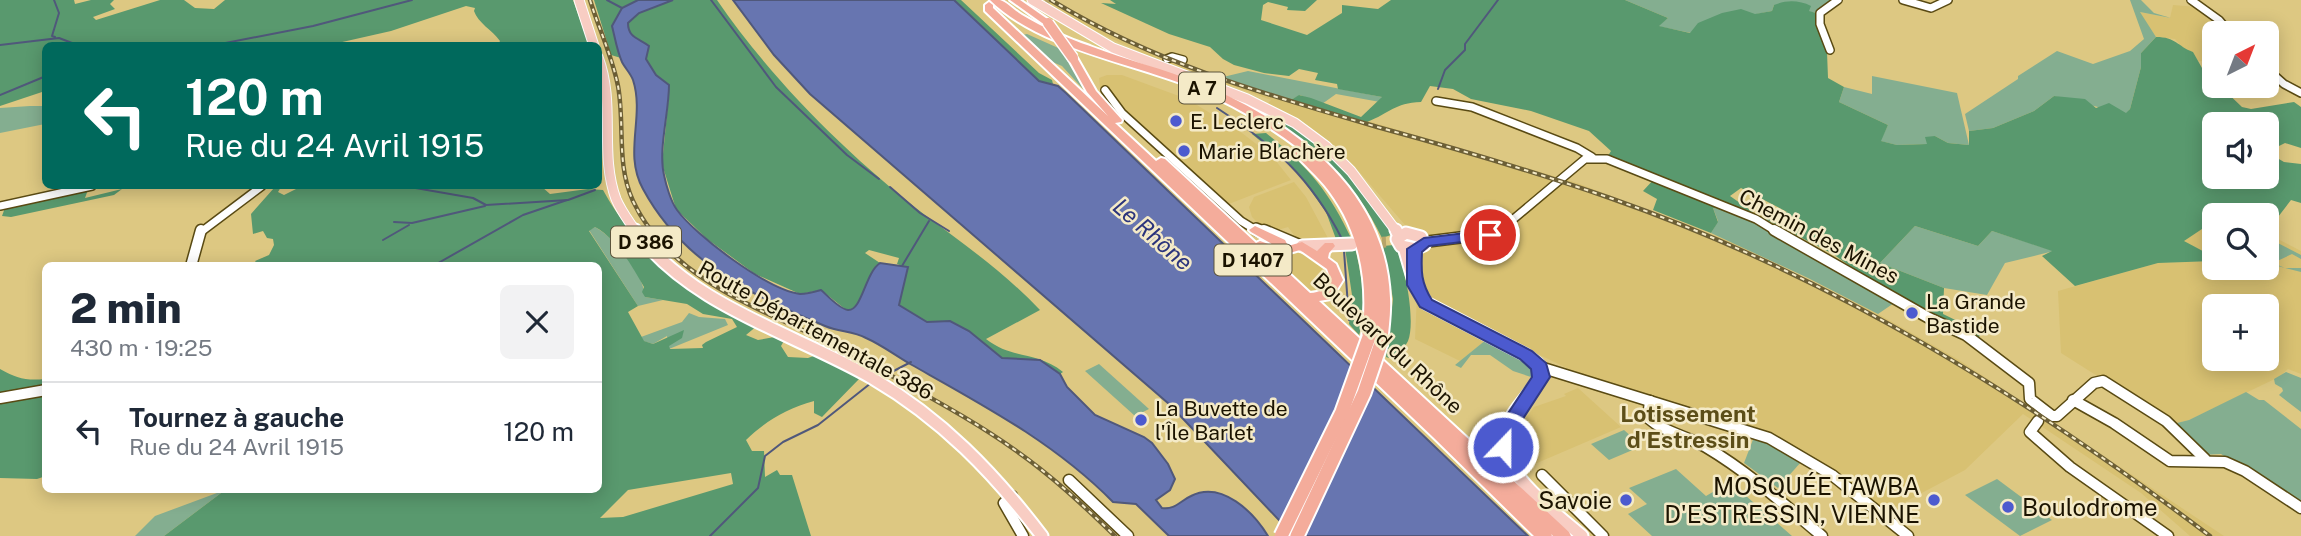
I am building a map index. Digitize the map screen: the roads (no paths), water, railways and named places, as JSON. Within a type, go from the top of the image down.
[{"type":"highway","points":[[1014,0],[1048,23],[1073,58]]},
{"type":"highway","name":"Boulevard du Rhône","points":[[989,2],[988,9],[1544,536]]},
{"type":"highway","name":"A 7","points":[[989,2],[1058,37],[1193,85],[1235,103],[1273,124],[1311,152],[1349,194],[1375,242],[1385,293],[1364,393],[1297,536]]},
{"type":"highway","name":"Boulevard du Rhône","points":[[1073,58],[1098,100],[1152,153],[1563,536]]},
{"type":"highway","points":[[1183,194],[1226,227],[1294,292],[1308,297],[1330,291]]},
{"type":"highway","points":[[1233,227],[1265,249],[1286,251],[1301,246],[1336,272],[1335,284],[1324,302],[1328,317]]},
{"type":"highway","points":[[1251,228],[1281,243],[1286,251]]},
{"type":"highway","points":[[1308,297],[1328,282],[1328,272],[1321,260],[1323,252],[1335,245]]},
{"type":"highway","points":[[1308,297],[1308,306],[1372,371]]},
{"type":"highway","name":"A 7","points":[[1281,536],[1374,342]]},
{"type":"main road","points":[[579,0],[593,42]]},
{"type":"main road","points":[[1038,1],[1102,43],[1164,58],[1295,123],[1339,158],[1407,241],[1415,285],[1426,303],[1526,355],[1540,367],[1541,377],[1504,434],[1504,452],[1518,475],[1582,536]]},
{"type":"main road","name":"Route Départementale 386","points":[[602,73],[609,100],[610,172],[614,196],[633,227],[662,258],[689,281],[735,310],[828,354],[897,393],[964,444],[1012,496],[1024,516],[1042,536]]},
{"type":"main road","points":[[1301,246],[1352,244]]},
{"type":"street","points":[[1830,50],[1820,24],[1820,13],[1839,0]]},
{"type":"street","points":[[1903,0],[1931,8],[1948,0]]},
{"type":"street","points":[[2191,0],[2220,21]]},
{"type":"street","points":[[1164,58],[1183,60]]},
{"type":"street","points":[[2279,80],[2301,93]]},
{"type":"street","points":[[1105,90],[1122,113],[1251,228],[1301,246]]},
{"type":"street","name":"Chemin des Mines","points":[[1436,101],[1472,107],[1581,149],[1591,157],[1612,160],[1661,183],[1756,219],[1836,267],[1855,274],[1929,318],[1966,335],[2029,383],[2030,399],[2041,416]]},
{"type":"street","points":[[1407,241],[1496,233],[1585,159],[1591,157]]},
{"type":"street","points":[[62,192],[68,189]]},
{"type":"street","points":[[0,206],[77,189]]},
{"type":"street","points":[[192,262],[201,230],[258,189]]},
{"type":"street","points":[[1540,367],[1552,368],[1602,387],[1736,426],[1771,439],[1817,466],[1868,502],[1908,536]]},
{"type":"street","points":[[2168,536],[2070,467],[2030,432],[2041,416],[2057,416],[2094,383],[2102,381],[2166,421],[2205,459]]},
{"type":"street","points":[[0,398],[42,391]]},
{"type":"street","points":[[2073,400],[2115,423],[2170,461],[2180,463],[2205,459],[2236,467],[2301,508]]},
{"type":"street","points":[[1650,401],[1648,418],[1660,429],[1697,442],[1744,471],[1822,536]]},
{"type":"street","points":[[1542,475],[1604,536]]},
{"type":"street","points":[[1069,480],[1128,536]]},
{"type":"street","points":[[1012,496],[1004,503],[1023,536]]},
{"type":"water","points":[[638,0],[673,0],[639,13],[628,23],[628,28],[632,35],[649,46],[646,59],[656,75],[669,85],[662,154],[664,175],[675,207],[700,234],[752,273],[770,283],[800,294],[821,290],[837,305],[848,310],[857,304],[880,263],[908,267],[899,305],[927,322],[950,321],[969,331],[1002,358],[1040,360],[1060,374],[1067,387],[1095,415],[1152,443],[1168,464],[1175,479],[1170,490],[1156,500],[1162,508],[1174,506],[1203,492],[1214,492],[1236,501],[1246,509],[1268,536],[1169,536],[1136,504],[1113,502],[1067,461],[992,410],[872,341],[825,326],[745,289],[699,257],[659,215],[637,175],[634,148],[636,94],[632,78],[620,58],[612,26],[622,8]]},
{"type":"water","name":"Le Rhône","points":[[733,0],[954,0],[1039,81],[1058,86],[1066,93],[1528,536],[1294,536],[1169,404],[810,94],[774,55]]},
{"type":"waterway","points":[[54,0],[59,13],[52,36],[55,37]]},
{"type":"waterway","points":[[231,42],[313,26],[412,0]]},
{"type":"waterway","points":[[607,0],[622,8]]},
{"type":"waterway","points":[[711,0],[776,87],[847,155],[879,179]]},
{"type":"waterway","points":[[1438,89],[1445,70],[1465,50],[1465,44],[1498,0]]},
{"type":"waterway","points":[[0,45],[59,38],[70,42]]},
{"type":"waterway","points":[[0,95],[42,78]]},
{"type":"waterway","points":[[1217,108],[1289,164],[1317,198],[1342,239]]},
{"type":"waterway","points":[[890,187],[920,213],[949,231]]},
{"type":"waterway","points":[[421,189],[473,198],[486,205],[567,200]]},
{"type":"waterway","points":[[567,200],[595,190]]},
{"type":"waterway","points":[[440,262],[523,215],[567,200]]},
{"type":"waterway","points":[[394,222],[412,223],[485,206]]},
{"type":"waterway","points":[[902,266],[929,221]]},
{"type":"waterway","points":[[383,240],[409,225]]},
{"type":"waterway","points":[[1344,251],[1349,320]]},
{"type":"waterway","points":[[882,377],[911,362]]},
{"type":"waterway","points":[[710,536],[758,488],[765,456],[783,442],[818,425],[871,383]]},
{"type":"tunnel","points":[[1045,1],[1049,0]]},
{"type":"tunnel","points":[[1365,243],[1386,242]]},
{"type":"railway","points":[[590,0],[618,86],[624,173],[628,187],[633,201],[652,232],[676,258],[705,280],[737,298],[869,363],[980,426],[1041,470],[1115,536]]},
{"type":"railway","points":[[1051,0],[1130,42],[1212,75],[1296,103],[1582,188],[1691,229],[1771,264],[1923,343],[1997,388],[2140,484],[2210,536]]},
{"type":"place","name":"E. Leclerc","points":[[1176,121]]},
{"type":"place","name":"Marie Blachère","points":[[1184,151]]},
{"type":"place","name":"La Grande Bastide","points":[[1912,313]]},
{"type":"place","name":"La Buvette de l'Île Barlet","points":[[1141,420]]},
{"type":"place","name":"Savoie","points":[[1626,500]]},
{"type":"place","name":"MOSQUÉE TAWBA D'ESTRESSIN, VIENNE","points":[[1934,500]]},
{"type":"place","name":"Boulodrome","points":[[2008,507]]},
{"type":"district","name":"Lotissement d'Estressin","points":[[1688,426]]}]
